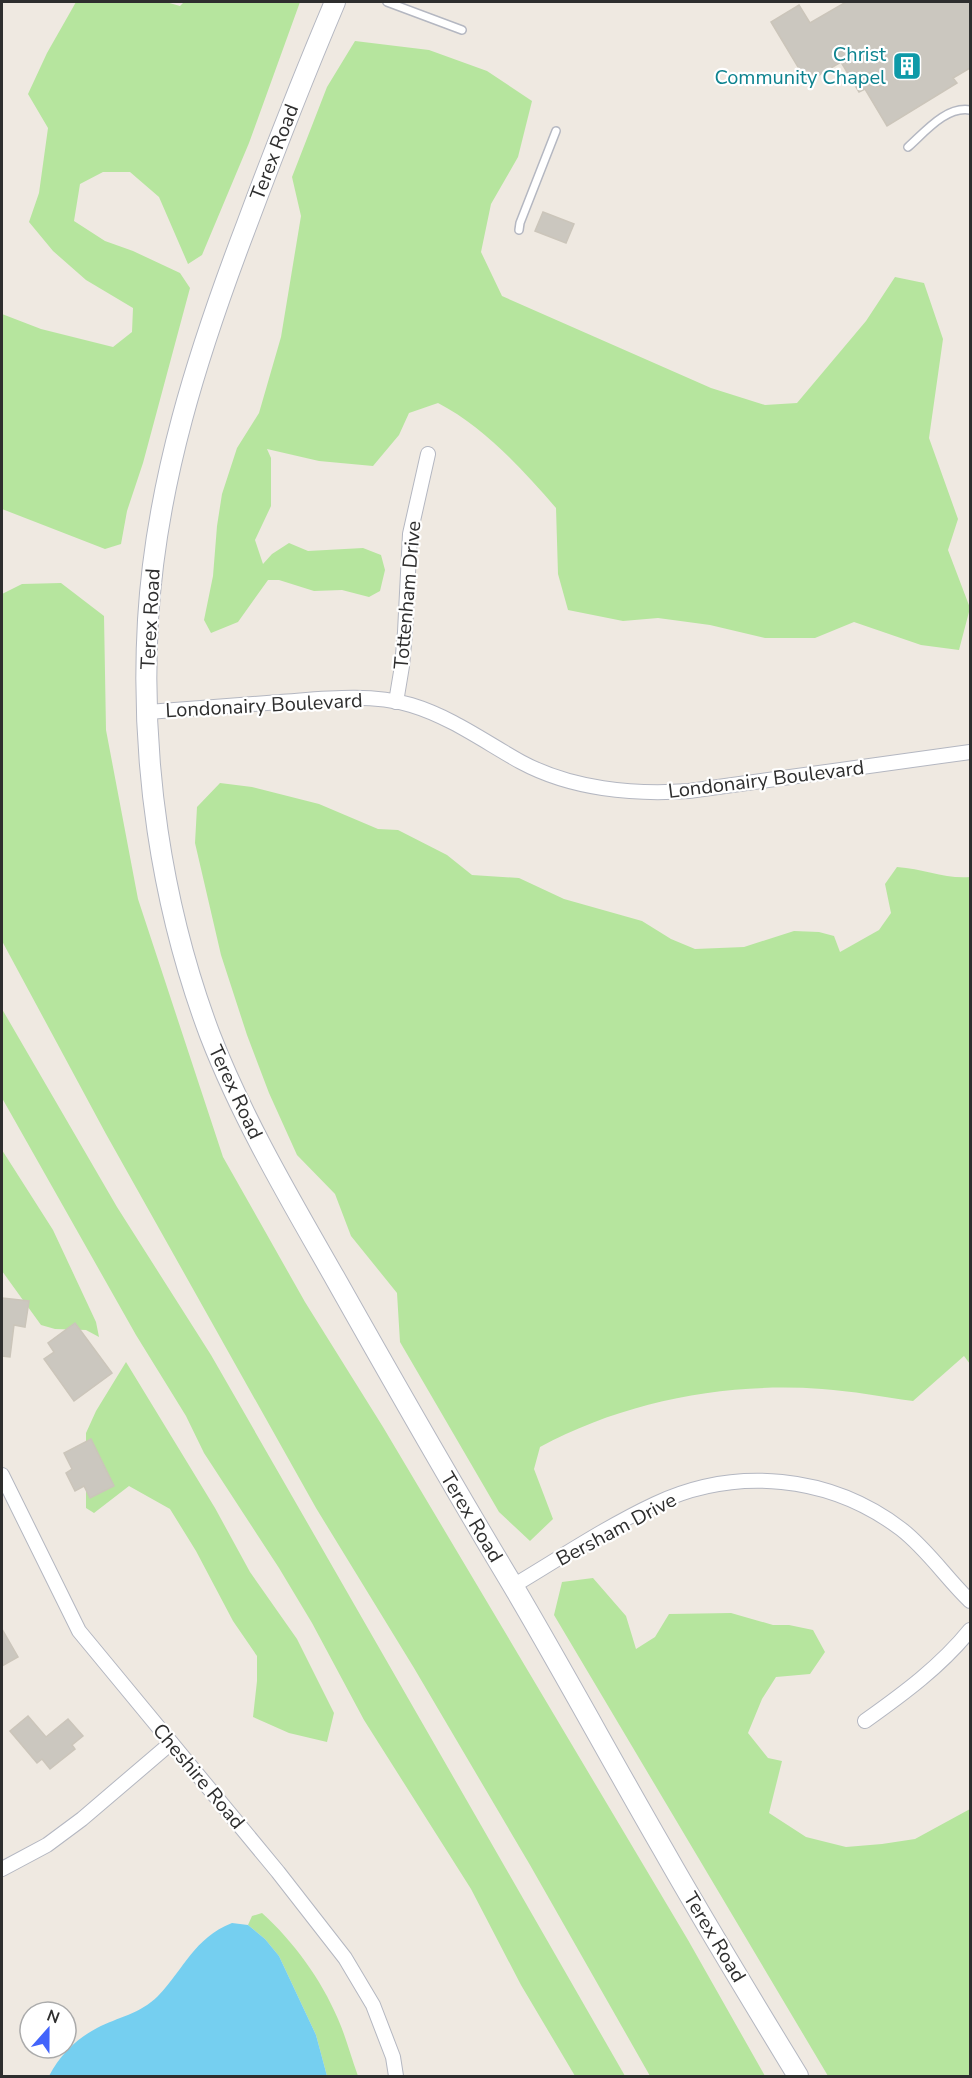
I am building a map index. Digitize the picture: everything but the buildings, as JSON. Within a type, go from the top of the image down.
[{"type":"main road","name":"Terex Road","points":[[335,2],[290,108],[232,262],[202,350],[178,429],[154,558],[148,627],[148,712],[152,780],[164,864],[181,943],[211,1035],[243,1108],[280,1182],[666,1856],[798,2076]]},
{"type":"street","name":"Tottenham Drive","points":[[396,702],[403,654],[410,534],[428,454]]},
{"type":"street","name":"Londonairy Boulevard","points":[[148,712],[339,698],[372,698],[396,702],[412,705],[445,718],[539,770],[575,782],[620,791],[666,793],[689,791],[970,752]]},
{"type":"street","name":"Cheshire Road","points":[[2,1475],[79,1631],[278,1872],[345,1958],[373,2006],[393,2057],[396,2076]]},
{"type":"street","name":"Bersham Drive","points":[[513,1586],[656,1503],[689,1491],[722,1483],[760,1480],[803,1484],[849,1498],[876,1512],[922,1547],[970,1601]]},
{"type":"street","points":[[865,1721],[915,1685],[946,1657],[970,1629]]},
{"type":"street","points":[[2,1869],[47,1845],[82,1819],[171,1743]]},
{"type":"lane","points":[[387,2],[462,30]]},
{"type":"lane","points":[[908,147],[938,121],[954,111],[970,110]]},
{"type":"lane","points":[[519,230],[556,131]]},
{"type":"green space","points":[[76,2],[166,2],[180,6],[184,2],[300,2],[249,143],[202,255],[188,264],[159,197],[130,172],[103,172],[80,184],[74,221],[105,241],[180,273],[190,288],[143,463],[127,511],[121,544],[105,549],[2,509],[2,314],[41,329],[113,347],[132,332],[133,308],[86,280],[53,251],[29,222],[39,193],[48,128],[28,94],[47,53]]},
{"type":"green space","points":[[355,41],[429,50],[487,71],[532,101],[518,157],[491,204],[481,252],[502,296],[711,388],[765,405],[797,403],[866,321],[895,277],[924,283],[943,339],[929,438],[958,519],[948,550],[970,608],[959,650],[921,645],[854,622],[815,638],[765,638],[710,625],[658,618],[623,621],[568,610],[558,574],[556,508],[487,436],[438,403],[409,413],[399,435],[373,466],[319,461],[267,449],[271,458],[271,506],[255,540],[263,564],[272,554],[289,543],[308,551],[363,548],[381,555],[385,570],[380,591],[369,597],[342,590],[314,591],[279,580],[268,580],[238,622],[211,633],[204,620],[213,576],[222,494],[237,448],[259,413],[281,337],[301,216],[292,177],[327,87]]},
{"type":"green space","points":[[61,583],[104,616],[106,730],[138,899],[223,1157],[305,1302],[383,1427],[688,1940],[765,2076],[650,2076],[530,1865],[316,1508],[106,1134],[2,941],[2,594],[22,584]]},
{"type":"green space","points":[[220,783],[252,787],[319,804],[378,829],[398,830],[447,855],[472,875],[519,878],[564,899],[642,921],[671,939],[695,949],[744,947],[794,931],[819,932],[834,936],[840,952],[879,930],[891,913],[885,884],[897,867],[952,877],[970,877],[970,1364],[964,1356],[913,1401],[822,1389],[749,1389],[713,1392],[641,1407],[573,1431],[540,1447],[534,1469],[553,1519],[530,1541],[499,1512],[400,1342],[397,1293],[351,1236],[335,1194],[297,1155],[269,1093],[221,955],[195,843],[197,807]]},
{"type":"green space","points":[[2,1009],[117,1207],[211,1355],[625,2076],[575,2076],[521,1985],[471,1889],[364,1720],[312,1623],[279,1568],[204,1453],[186,1416],[136,1335],[2,1098]]},
{"type":"green space","points":[[2,1150],[53,1230],[96,1322],[99,1337],[86,1330],[55,1329],[41,1325],[2,1271]]},
{"type":"green space","points":[[126,1362],[215,1508],[250,1572],[297,1639],[334,1713],[327,1742],[289,1733],[253,1717],[257,1656],[233,1621],[196,1551],[170,1509],[129,1486],[94,1513],[86,1508],[86,1433],[96,1411]]},
{"type":"green space","points":[[593,1578],[626,1616],[636,1649],[655,1637],[669,1614],[731,1613],[773,1625],[789,1625],[813,1630],[825,1652],[810,1674],[776,1677],[762,1699],[748,1733],[768,1758],[782,1761],[769,1813],[806,1837],[846,1847],[915,1839],[970,1809],[970,2076],[828,2076],[554,1615],[562,1582]]},
{"type":"green space","points":[[262,1913],[296,1949],[315,1976],[341,2026],[358,2076],[327,2076],[316,2035],[279,1956],[265,1939],[248,1925],[252,1916]]},
{"type":"water","points":[[232,1923],[248,1925],[265,1939],[279,1956],[316,2035],[327,2076],[49,2076],[59,2060],[78,2060],[78,2040],[82,2037],[136,2011],[158,1996],[190,1955],[219,1929]]},
{"type":"place","name":"Christ Community Chapel","points":[[907,66]]}]
